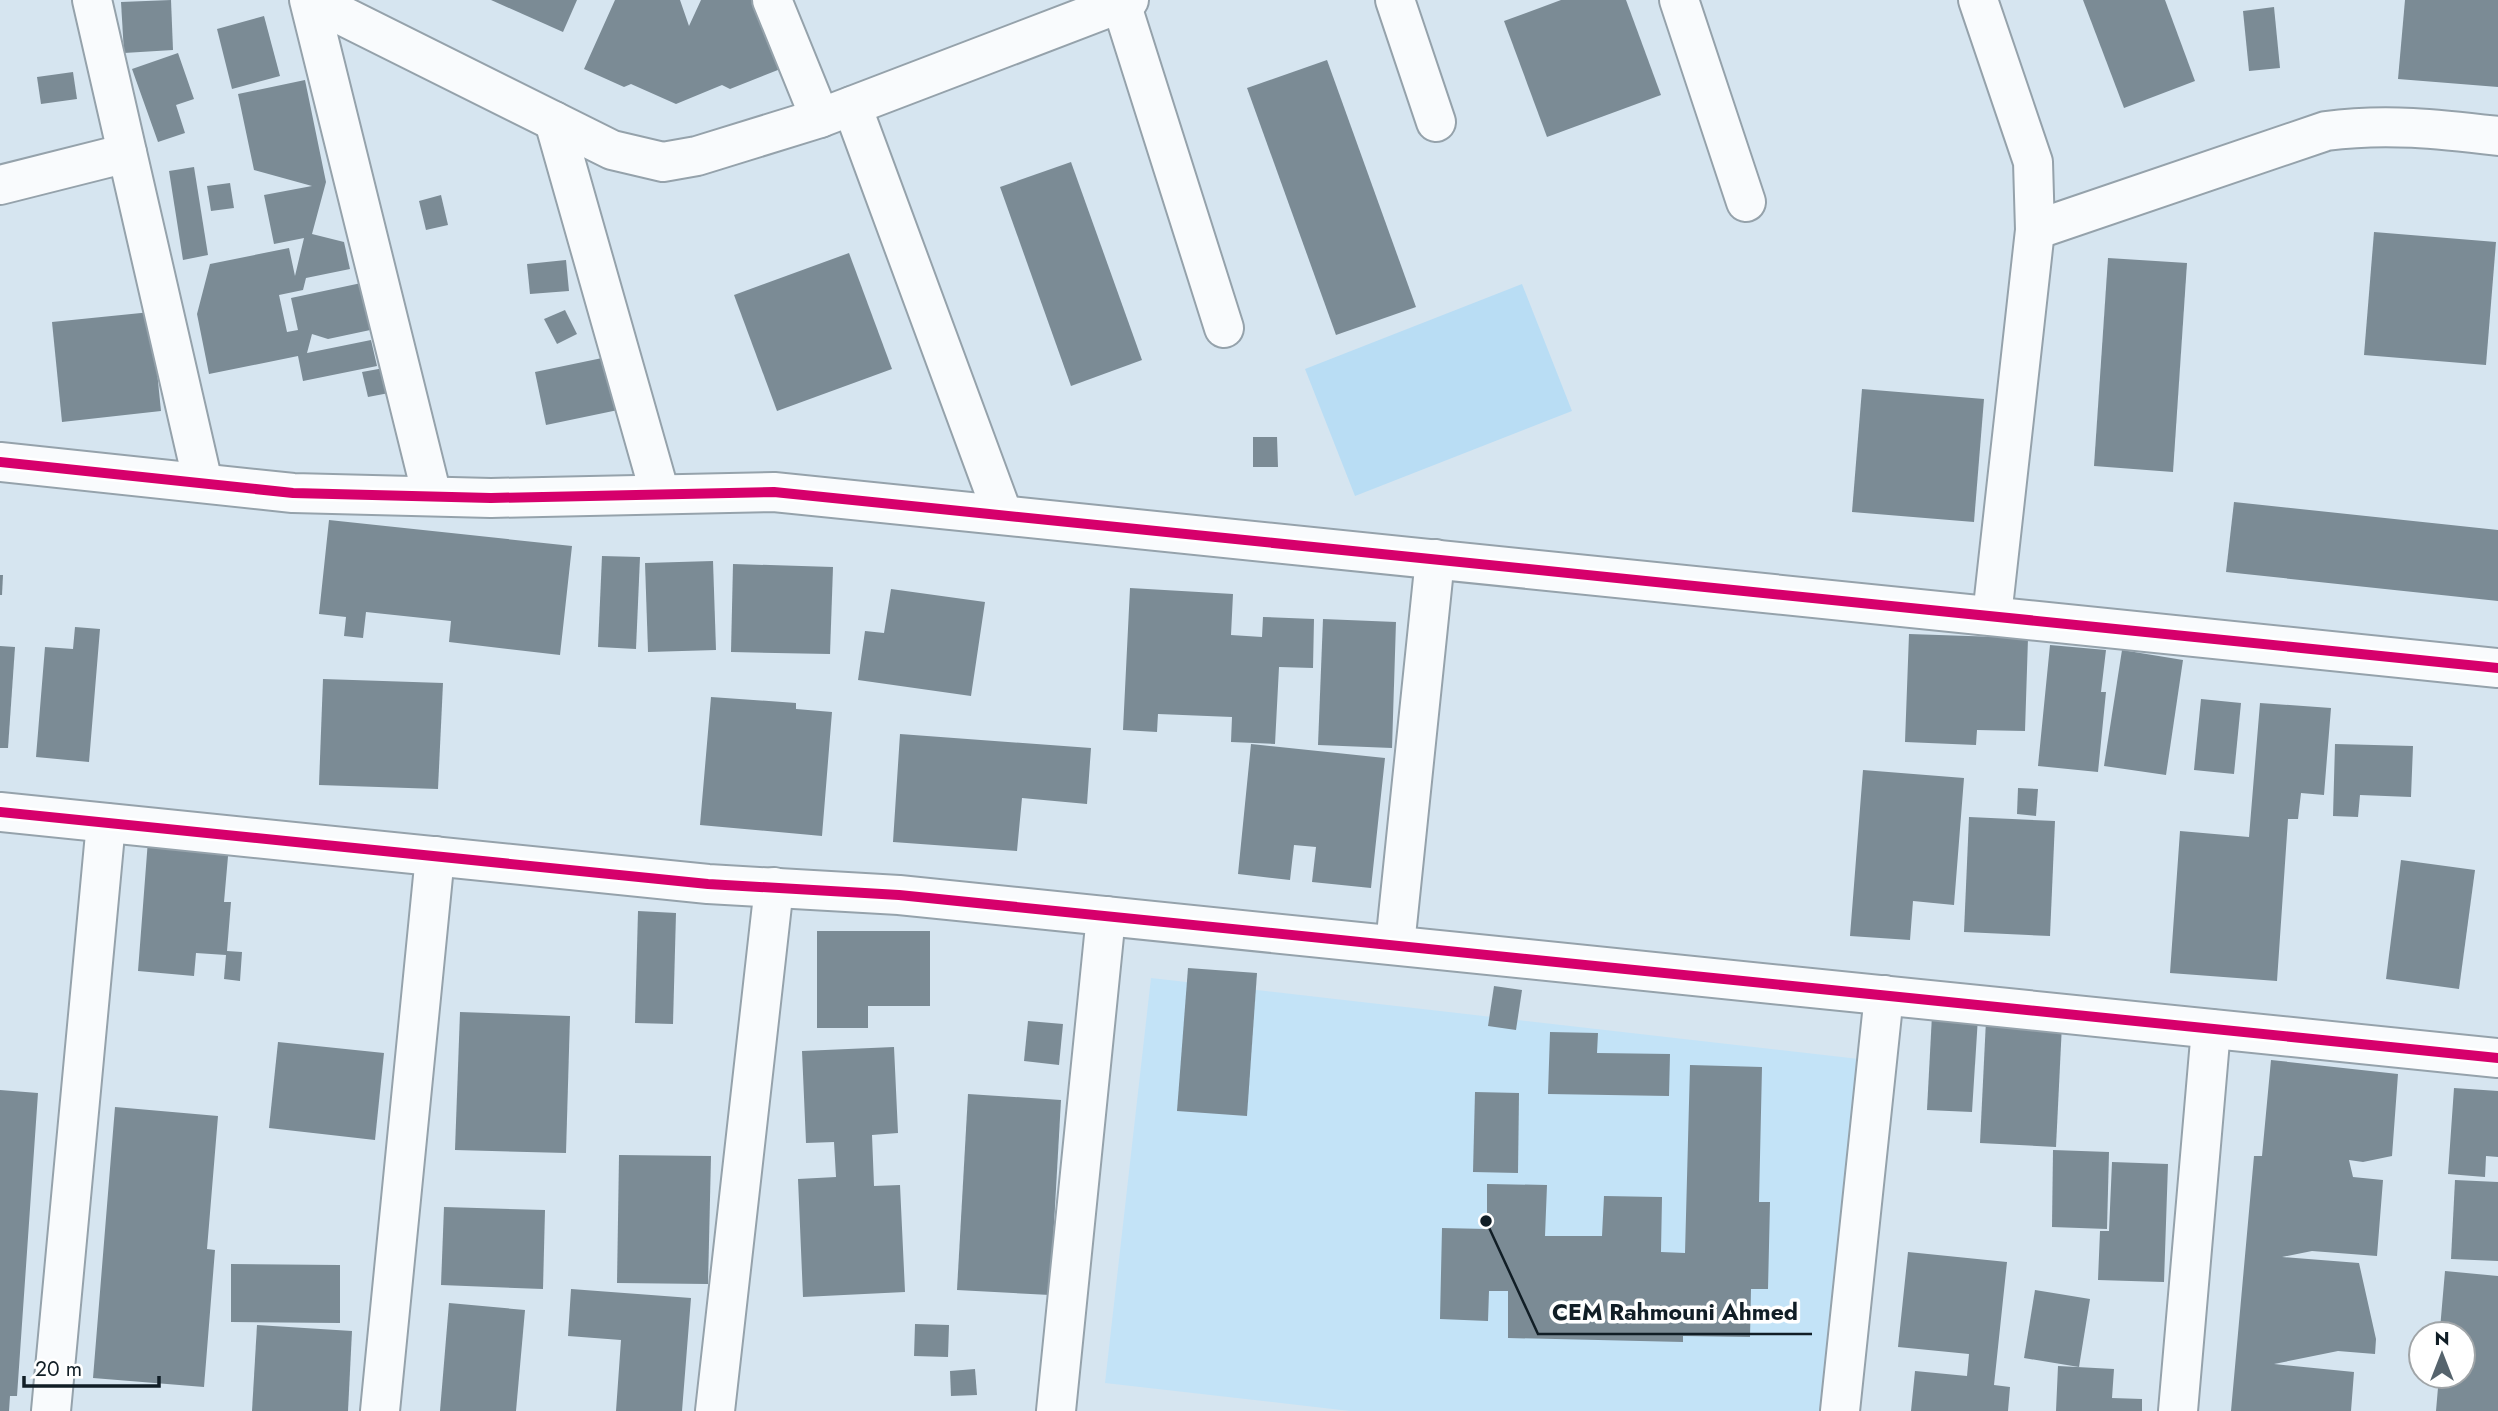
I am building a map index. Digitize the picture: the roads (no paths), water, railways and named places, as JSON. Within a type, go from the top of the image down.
[{"type":"street","points":[[92,0],[203,483]]},
{"type":"street","points":[[310,0],[612,150],[663,162],[697,156],[836,112],[1125,2],[1224,328]]},
{"type":"street","points":[[310,0],[432,496]]},
{"type":"street","points":[[772,0],[836,112],[1003,515]]},
{"type":"street","points":[[1395,0],[1436,122]]},
{"type":"street","points":[[1679,0],[1745,202]]},
{"type":"street","points":[[1978,0],[2034,162],[2035,230],[1992,616]]},
{"type":"street","points":[[554,121],[660,494]]},
{"type":"street","points":[[2035,230],[2326,131],[2367,126],[2421,127],[2498,136]]},
{"type":"street","points":[[0,185],[127,153]]},
{"type":"street","points":[[0,462],[293,493],[491,498],[774,492],[2498,668]]},
{"type":"street","points":[[1395,945],[1435,559]]},
{"type":"street","points":[[0,812],[708,884],[899,895],[2498,1058]]},
{"type":"street","points":[[51,1411],[106,823]]},
{"type":"street","points":[[380,1411],[435,856]]},
{"type":"street","points":[[715,1411],[774,887]]},
{"type":"street","points":[[1065,1410],[1106,916]]},
{"type":"street","points":[[1840,1411],[1884,995]]},
{"type":"street","points":[[2178,1411],[2210,1029]]},
{"type":"place","name":"CEM Rahmouni Ahmed","points":[[1486,1221]]}]
